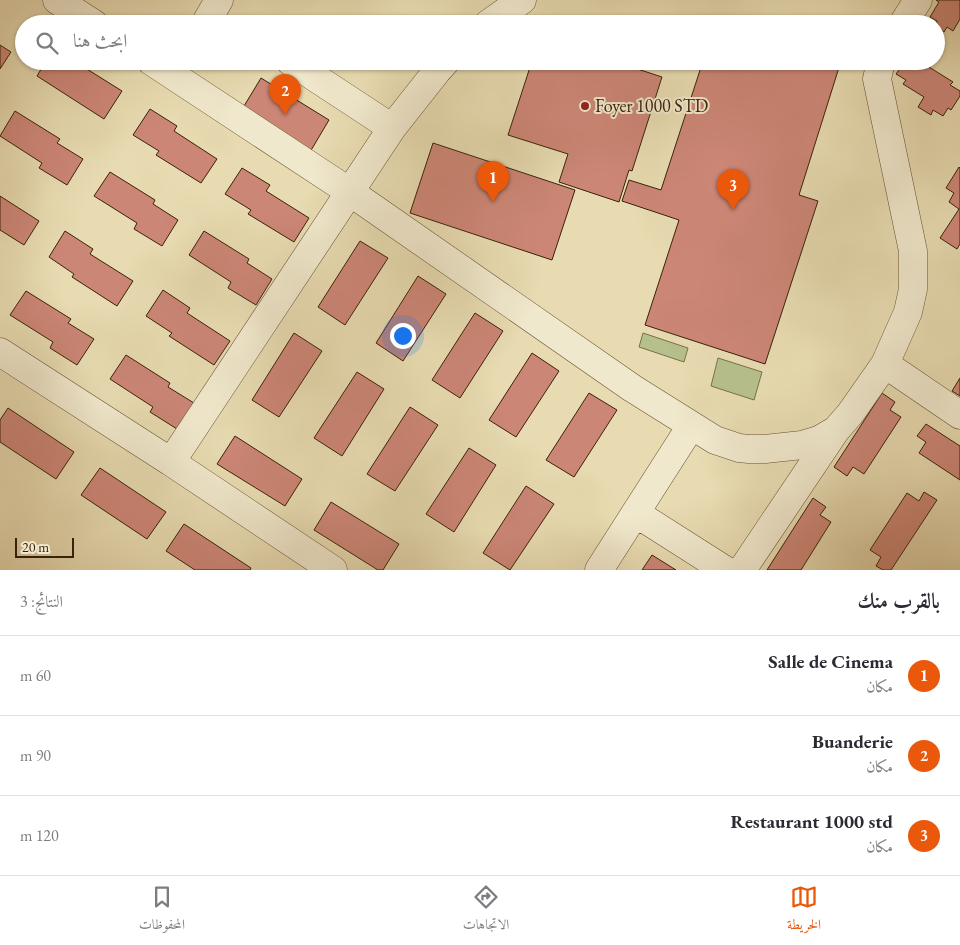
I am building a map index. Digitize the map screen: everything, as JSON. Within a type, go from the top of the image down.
[{"type":"street","points":[[57,0],[80,15]]},
{"type":"street","points":[[210,15],[219,0]]},
{"type":"street","points":[[501,15],[522,0]]},
{"type":"street","points":[[909,15],[918,0]]},
{"type":"street","points":[[175,70],[632,388],[715,440],[740,448],[765,449],[802,445],[819,440],[836,430]]},
{"type":"street","points":[[304,70],[392,128]]},
{"type":"street","points":[[171,462],[392,128],[437,70]]},
{"type":"street","points":[[742,570],[836,430],[850,414],[885,364],[908,312],[913,289],[913,251],[877,80],[879,70]]},
{"type":"street","points":[[0,352],[171,462],[333,570]]},
{"type":"street","points":[[885,364],[960,415]]},
{"type":"street","points":[[599,570],[691,426]]},
{"type":"street","points":[[636,514],[724,570]]},
{"type":"green space","points":[[643,333],[688,348],[684,362],[639,347]]},
{"type":"green space","points":[[718,358],[762,372],[754,400],[711,386]]},
{"type":"building","points":[[936,0],[960,0],[960,19],[953,31],[947,27],[945,30],[945,15],[931,15],[939,2]]},
{"type":"building","points":[[0,45],[11,52],[0,69]]},
{"type":"building","points":[[41,70],[88,70],[122,91],[104,119],[37,76]]},
{"type":"building","name":"Foyer 1000 STD","points":[[529,70],[641,70],[662,77],[632,171],[629,170],[619,202],[559,182],[568,154],[508,135]]},
{"type":"building","points":[[700,70],[838,70],[799,195],[818,201],[765,364],[645,325],[679,220],[622,201],[629,180],[661,190]]},
{"type":"building","points":[[899,70],[934,70],[953,82],[950,85],[960,91],[960,96],[951,110],[948,108],[943,116],[933,110],[931,115],[918,107],[924,97],[903,84],[906,80],[896,74]]},
{"type":"building","points":[[261,78],[329,120],[310,152],[241,111]]},
{"type":"building","points":[[150,109],[177,126],[174,131],[217,159],[201,183],[156,155],[159,151],[133,135]]},
{"type":"building","points":[[15,111],[60,139],[57,143],[83,159],[67,185],[39,168],[42,163],[0,136]]},
{"type":"building","points":[[433,143],[575,190],[552,260],[410,213]]},
{"type":"building","points":[[959,167],[960,244],[957,249],[940,238],[959,209],[949,202],[954,193],[946,188]]},
{"type":"building","points":[[242,168],[270,185],[266,191],[309,218],[294,242],[248,214],[251,210],[225,194]]},
{"type":"building","points":[[110,172],[155,200],[153,204],[178,220],[162,246],[134,229],[137,223],[94,196]]},
{"type":"building","points":[[0,196],[39,221],[24,245],[0,230]]},
{"type":"building","points":[[65,231],[93,249],[90,254],[133,281],[117,306],[72,277],[74,274],[49,257]]},
{"type":"building","points":[[204,231],[249,259],[247,263],[272,279],[256,305],[228,288],[231,282],[189,255]]},
{"type":"building","points":[[360,241],[388,258],[345,325],[318,307]]},
{"type":"building","points":[[418,276],[446,294],[403,361],[376,343]]},
{"type":"building","points":[[163,290],[190,308],[187,313],[230,341],[214,365],[169,336],[172,333],[146,316]]},
{"type":"building","points":[[26,291],[71,319],[68,323],[94,339],[77,365],[50,348],[53,342],[10,315]]},
{"type":"building","points":[[475,313],[503,331],[460,398],[432,380]]},
{"type":"building","points":[[294,333],[322,351],[279,417],[252,400]]},
{"type":"building","points":[[532,353],[559,371],[516,437],[489,420]]},
{"type":"building","points":[[126,355],[170,383],[168,387],[194,403],[177,429],[150,412],[153,407],[110,379]]},
{"type":"building","points":[[357,372],[384,389],[342,456],[314,438]]},
{"type":"building","points":[[960,378],[960,396],[952,391]]},
{"type":"building","points":[[589,393],[617,410],[574,477],[546,460]]},
{"type":"building","points":[[882,393],[895,402],[890,410],[901,417],[864,474],[853,467],[847,476],[834,467]]},
{"type":"building","points":[[410,407],[438,425],[395,491],[367,474]]},
{"type":"building","points":[[8,408],[74,452],[56,479],[0,442],[0,420]]},
{"type":"building","points":[[926,424],[960,446],[960,480],[919,453],[926,442],[917,436]]},
{"type":"building","points":[[235,436],[302,479],[285,506],[217,464]]},
{"type":"building","points":[[469,448],[496,465],[454,532],[426,514]]},
{"type":"building","points":[[100,468],[166,512],[147,539],[81,495]]},
{"type":"building","points":[[526,486],[554,504],[510,570],[483,553]]},
{"type":"building","points":[[924,492],[937,500],[891,570],[883,570],[876,566],[881,557],[870,550],[907,493],[919,501]]},
{"type":"building","points":[[813,498],[826,507],[820,515],[831,522],[801,570],[767,570]]},
{"type":"building","points":[[331,502],[399,544],[383,570],[378,570],[314,530]]},
{"type":"building","points":[[184,524],[251,568],[250,570],[195,570],[166,551]]},
{"type":"building","points":[[652,555],[676,570],[642,570]]},
{"type":"place","name":"Foyer 1000 STD","points":[[585,106]]},
{"type":"place","name":"Buanderie","points":[[285,115]]},
{"type":"place","name":"Salle de Cinema","points":[[493,202]]},
{"type":"place","name":"Restaurant 1000 std","points":[[733,210]]}]
